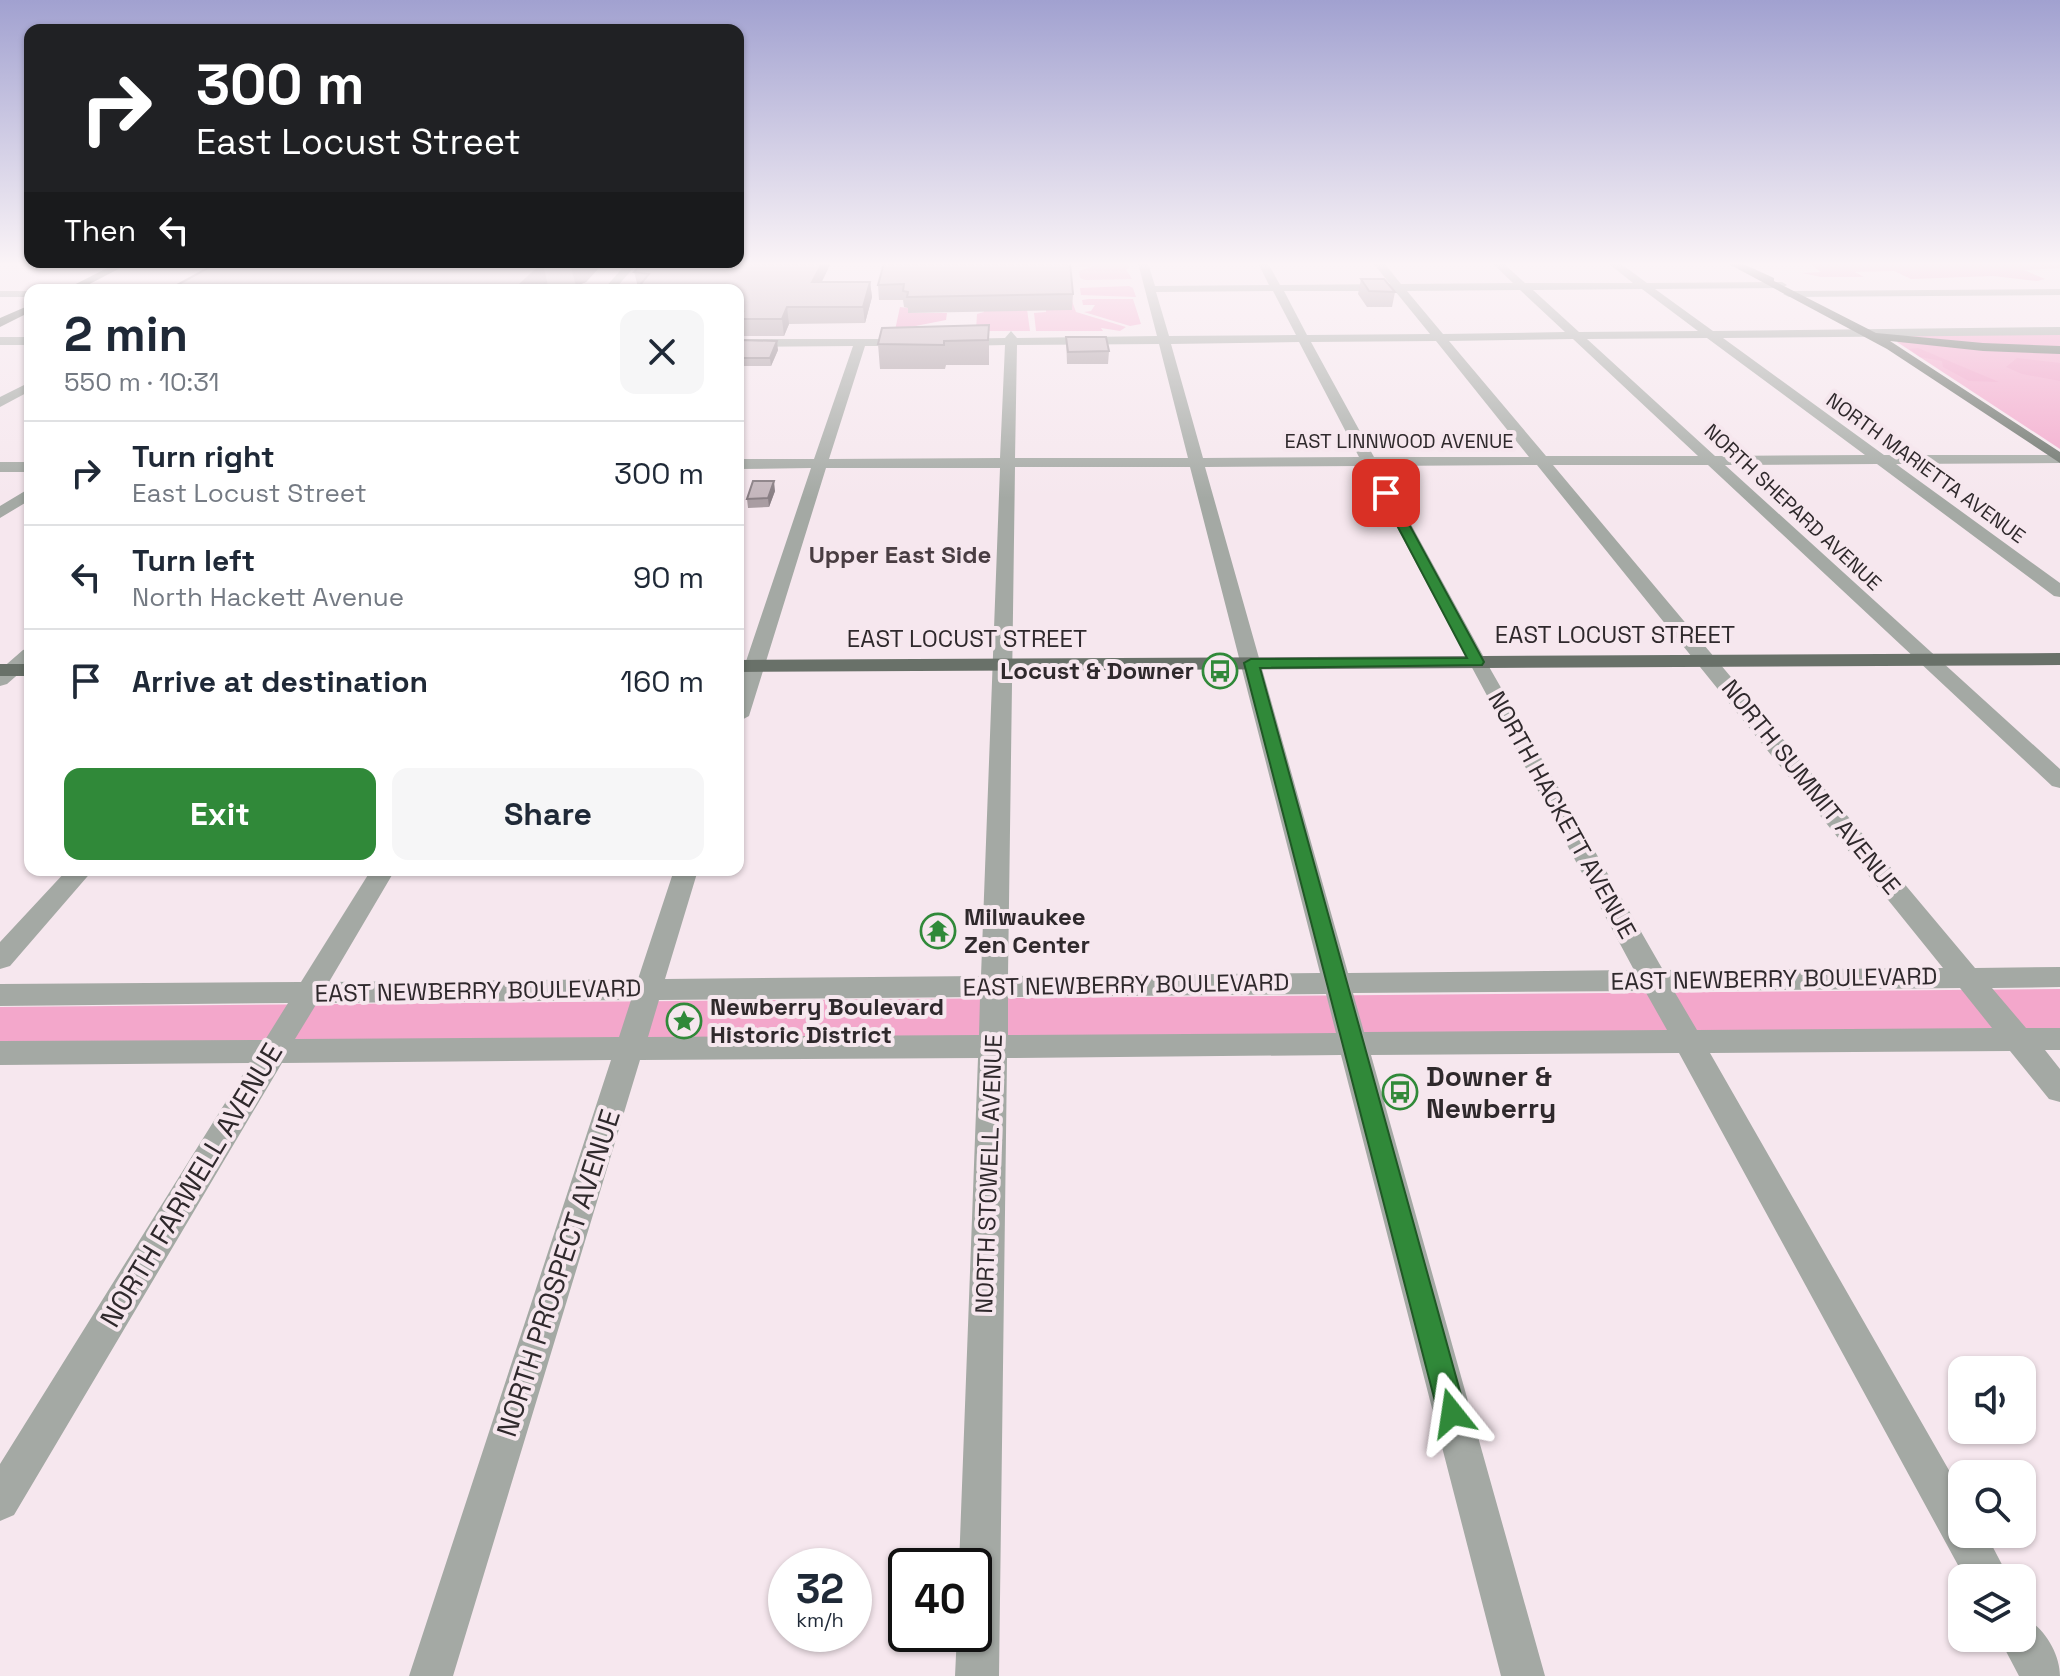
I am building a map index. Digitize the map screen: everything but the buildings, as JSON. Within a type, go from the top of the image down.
[{"type":"main road","points":[[1885,341],[2060,459]]},
{"type":"main road","points":[[1923,341],[1983,347],[2060,348]]},
{"type":"main road","name":"EAST LOCUST STREET","points":[[746,666],[2060,659]]},
{"type":"street","points":[[744,343],[875,341]]},
{"type":"street","name":"NORTH STOWELL AVENUE","points":[[977,1676],[1010,341]]},
{"type":"street","points":[[1163,341],[1523,1676]]},
{"type":"street","name":"NORTH HACKETT AVENUE","points":[[1304,341],[1477,662],[1948,1506]]},
{"type":"street","name":"NORTH SUMMIT AVENUE","points":[[1441,341],[2060,1090]]},
{"type":"street","name":"NORTH SHEPARD AVENUE","points":[[1581,341],[2060,781]]},
{"type":"street","name":"NORTH MARIETTA AVENUE","points":[[1718,341],[2060,592]]},
{"type":"street","points":[[746,666],[821,463],[860,342]]},
{"type":"street","points":[[0,347],[24,347]]},
{"type":"street","points":[[0,403],[24,389]]},
{"type":"street","name":"EAST LINNWOOD AVENUE","points":[[744,464],[2060,459]]},
{"type":"street","points":[[0,467],[24,467]]},
{"type":"street","points":[[0,513],[24,497]]},
{"type":"street","points":[[0,959],[76,876]]},
{"type":"street","name":"NORTH FARWELL AVENUE","points":[[0,1501],[379,876]]},
{"type":"street","name":"NORTH PROSPECT AVENUE","points":[[431,1676],[684,876]]},
{"type":"street","name":"EAST NEWBERRY BOULEVARD","points":[[0,995],[2060,977]]},
{"type":"street","points":[[0,1053],[2060,1039]]},
{"type":"street","points":[[2029,1652],[2043,1676]]},
{"type":"shaded area","points":[[2060,341],[2060,449],[1897,342]]},
{"type":"shaded area","points":[[1918,348],[1999,382],[1969,381],[1943,367],[1942,361],[1920,357],[1909,349]]},
{"type":"shaded area","points":[[2017,358],[2060,363],[2060,381],[2022,374],[2006,367]]},
{"type":"shaded area","points":[[2060,989],[2060,1028],[0,1044],[0,1007]]},
{"type":"place","name":"Locust & Downer","points":[[1220,671]]},
{"type":"place","name":"Milwaukee Zen Center","points":[[938,931]]},
{"type":"place","name":"Newberry Boulevard Historic District","points":[[684,1021]]},
{"type":"place","name":"Downer & Newberry","points":[[1400,1092]]},
{"type":"district","name":"Upper East Side","points":[[900,555]]},
{"type":"route","points":[[1386,493],[1477,662],[1251,663],[1452,1413]]}]
